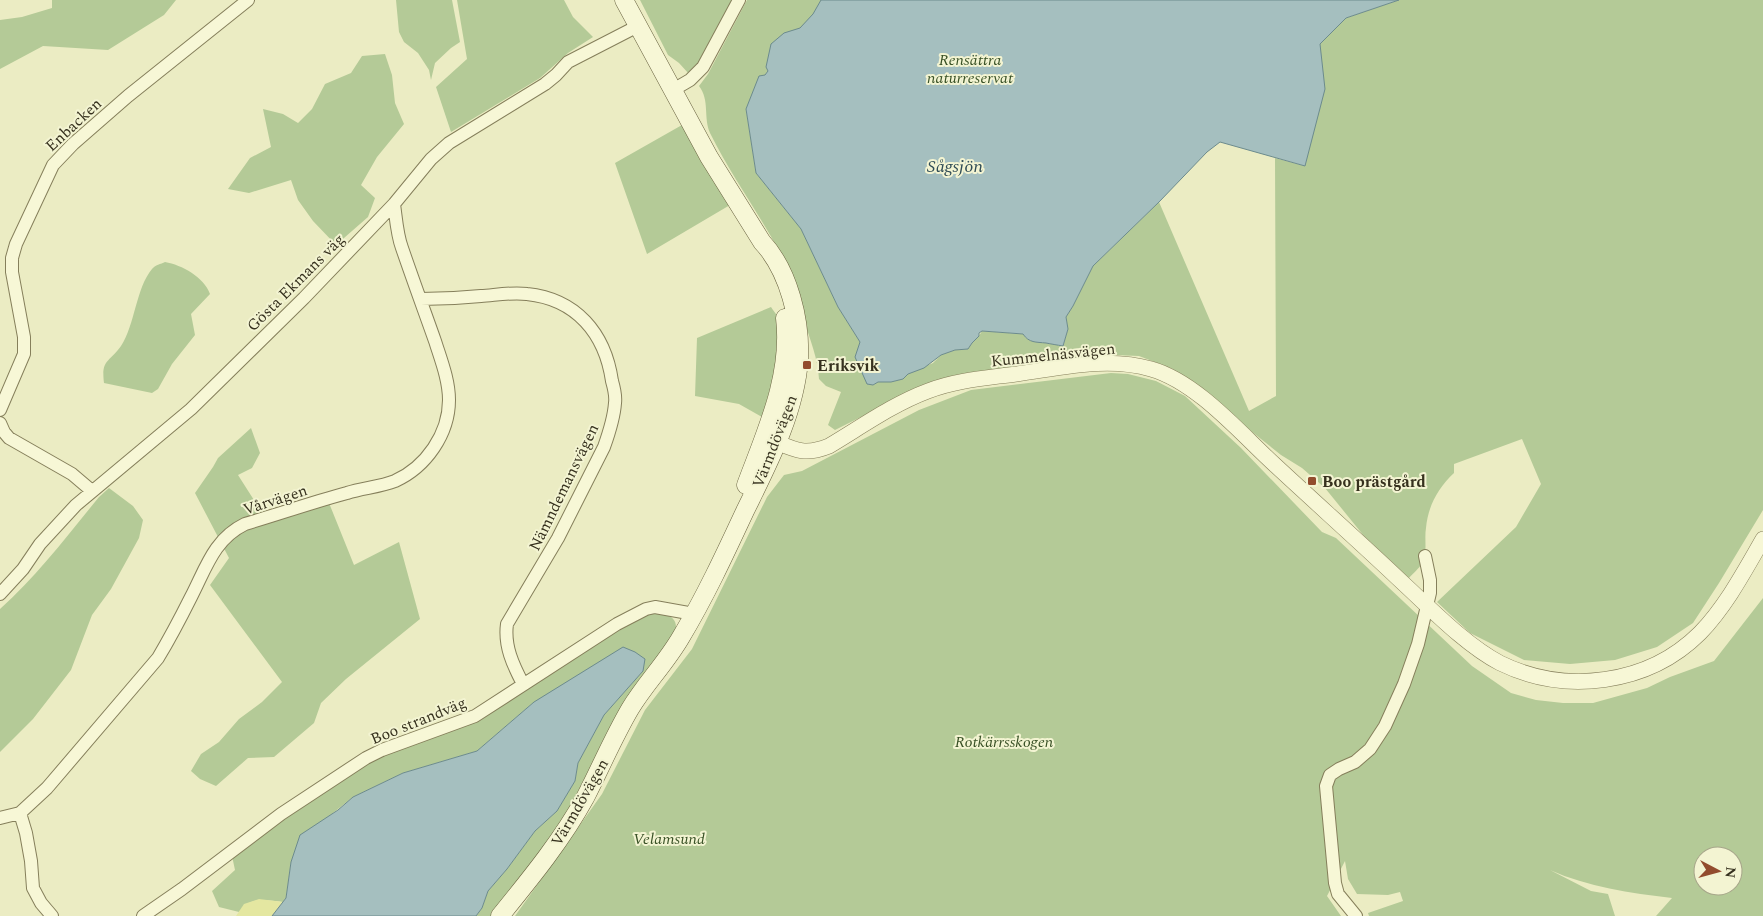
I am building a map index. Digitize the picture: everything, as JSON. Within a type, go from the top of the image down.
[{"type":"main road","name":"Värmdövägen","points":[[500,916],[567,828],[585,798],[631,707],[680,639],[696,610],[740,522],[770,439],[791,399],[798,360],[798,330],[788,287],[771,252],[762,242],[709,157],[624,0]]},
{"type":"street","name":"Enbacken","points":[[0,410],[22,363],[24,354],[24,337],[12,272],[12,258],[16,244],[53,165],[73,144],[128,96],[248,0]]},
{"type":"street","points":[[673,90],[690,80],[703,67],[739,0]]},
{"type":"street","name":"Gösta Ekmans väg","points":[[0,594],[23,569],[40,544],[76,505],[191,409],[304,298],[394,204],[431,159],[449,144],[545,84],[568,62],[638,26]]},
{"type":"street","name":"Vårvägen","points":[[0,818],[20,812],[47,788],[158,658],[214,551],[234,529],[346,493],[394,481],[413,470],[427,457],[435,446],[442,432],[449,401],[448,387],[443,365],[421,299],[401,246],[394,204]]},
{"type":"street","name":"Nämndemansvägen","points":[[421,299],[452,299],[525,293],[546,297],[562,303],[588,322],[610,367],[615,404],[604,447],[558,538],[507,624],[508,648],[513,664],[523,684]]},
{"type":"street","name":"Kummelnäsvägen","points":[[770,439],[804,452],[823,448],[911,398],[946,385],[1103,363],[1137,365],[1154,369],[1169,376],[1216,409],[1426,605],[1474,646],[1500,663],[1518,671],[1541,678],[1568,681],[1610,679],[1636,672],[1658,662],[1681,648],[1699,634],[1712,620],[1763,540]]},
{"type":"street","points":[[0,423],[9,438],[72,474],[92,491]]},
{"type":"street","points":[[1356,916],[1338,894],[1335,883],[1326,786],[1330,775],[1364,756],[1376,741],[1385,726],[1412,664],[1430,593],[1430,580],[1425,556]]},
{"type":"street","name":"Boo strandväg","points":[[143,916],[281,814],[366,758],[382,750],[475,716],[616,624],[646,608],[696,610]]},
{"type":"street","points":[[20,812],[31,861],[33,888],[40,903],[52,916]]},
{"type":"green space","points":[[52,0],[176,0],[164,15],[108,50],[43,46],[0,69],[0,20],[22,17],[52,8]]},
{"type":"green space","points":[[396,0],[452,0],[460,42],[435,63],[431,80],[429,70],[418,53],[404,42],[399,32]]},
{"type":"green space","points":[[457,0],[564,0],[573,17],[593,37],[568,53],[540,78],[451,132],[436,87],[467,59]]},
{"type":"green space","points":[[640,0],[734,0],[699,64],[689,74],[668,55]]},
{"type":"green space","points":[[747,0],[1255,0],[767,67],[768,71],[746,109],[756,173],[801,229],[838,307],[860,342],[873,385],[878,382],[891,382],[903,379],[908,374],[933,363],[941,355],[955,350],[968,349],[982,331],[1023,334],[1033,342],[1063,346],[1068,329],[1066,317],[1093,266],[1159,202],[1249,411],[1276,396],[1275,158],[1305,166],[1320,44],[1346,18],[1399,0],[1763,0],[1763,510],[1693,623],[1657,647],[1615,660],[1570,664],[1524,660],[1470,633],[1437,602],[1516,527],[1541,484],[1522,439],[1454,464],[1454,473],[1439,491],[1429,512],[1425,532],[1424,559],[1409,578],[1364,536],[1325,488],[1302,468],[1281,455],[1173,369],[1139,356],[1114,355],[973,372],[911,392],[835,430],[828,425],[841,392],[826,386],[819,379],[815,356],[796,287],[777,247],[731,172],[710,133],[704,97],[699,86],[708,74]]},
{"type":"green space","points":[[385,54],[392,75],[395,103],[404,124],[377,157],[361,185],[375,198],[368,217],[336,245],[313,221],[298,200],[291,180],[249,193],[228,189],[250,158],[271,147],[263,109],[283,114],[298,123],[312,109],[325,84],[351,73],[362,56]]},
{"type":"green space","points":[[682,125],[730,205],[647,254],[615,163]]},
{"type":"green space","points":[[165,262],[178,266],[198,277],[210,294],[191,314],[195,335],[172,364],[158,389],[152,393],[104,383],[105,365],[126,337],[142,286],[153,268]]},
{"type":"green space","points":[[771,307],[778,317],[780,340],[776,367],[762,417],[739,404],[695,396],[697,338]]},
{"type":"green space","points":[[1111,373],[1128,374],[1156,381],[1185,396],[1241,448],[1322,532],[1336,538],[1472,666],[1511,693],[1536,700],[1563,703],[1593,703],[1647,688],[1670,677],[1714,661],[1763,598],[1763,916],[1656,916],[1672,898],[1594,885],[1550,870],[1591,891],[1608,894],[1615,916],[1369,916],[1368,913],[1403,901],[1400,892],[1388,895],[1357,894],[1348,879],[1345,861],[1327,896],[1341,916],[515,916],[602,794],[645,710],[692,649],[767,497],[784,475],[802,471],[919,410],[971,390]]},
{"type":"green space","points":[[251,428],[260,453],[252,468],[238,475],[259,508],[283,517],[329,503],[354,565],[399,542],[420,619],[346,679],[321,703],[314,723],[274,757],[248,758],[216,786],[200,779],[191,771],[201,754],[219,742],[239,719],[262,702],[282,682],[210,585],[229,558],[195,493],[218,458]]},
{"type":"green space","points":[[109,488],[133,506],[143,520],[139,538],[111,589],[92,615],[71,670],[33,719],[0,752],[0,609],[39,569],[99,497]]},
{"type":"green space","points":[[646,613],[670,616],[675,623],[676,628],[674,632],[621,712],[569,812],[537,858],[491,916],[476,916],[482,908],[488,891],[535,831],[557,811],[575,781],[578,763],[604,715],[643,671],[534,702],[477,751],[403,773],[353,797],[328,817],[291,862],[286,898],[283,902],[253,901],[248,903],[239,912],[219,907],[212,891],[235,870],[232,856],[285,816],[365,763],[387,753],[471,724],[582,651]]},
{"type":"sand","points":[[259,899],[283,902],[272,916],[236,916],[244,904]]},
{"type":"water","name":"Sågsjön","points":[[821,0],[1399,0],[1346,18],[1320,44],[1325,89],[1305,166],[1220,142],[1207,152],[1093,266],[1066,317],[1068,329],[1063,346],[1033,342],[1023,334],[982,331],[968,349],[955,350],[941,355],[924,368],[908,374],[903,379],[891,382],[878,382],[873,385],[867,384],[855,357],[860,342],[838,307],[801,229],[756,173],[746,109],[759,76],[765,75],[768,71],[766,67],[771,44],[784,33],[800,28],[813,14]]},
{"type":"water","points":[[623,647],[645,659],[643,671],[604,715],[578,763],[575,781],[557,811],[535,831],[488,891],[482,908],[476,916],[272,916],[286,898],[291,862],[300,835],[338,810],[353,797],[403,773],[477,751],[534,702]]},
{"type":"place","name":"Eriksvik","points":[[807,365]]},
{"type":"place","name":"Boo prästgård","points":[[1312,481]]},
{"type":"park label","name":"Rensättra naturreservat","points":[[970,68]]},
{"type":"park label","name":"Rotkärrsskogen","points":[[1004,741]]},
{"type":"park label","name":"Velamsund","points":[[669,838]]}]
